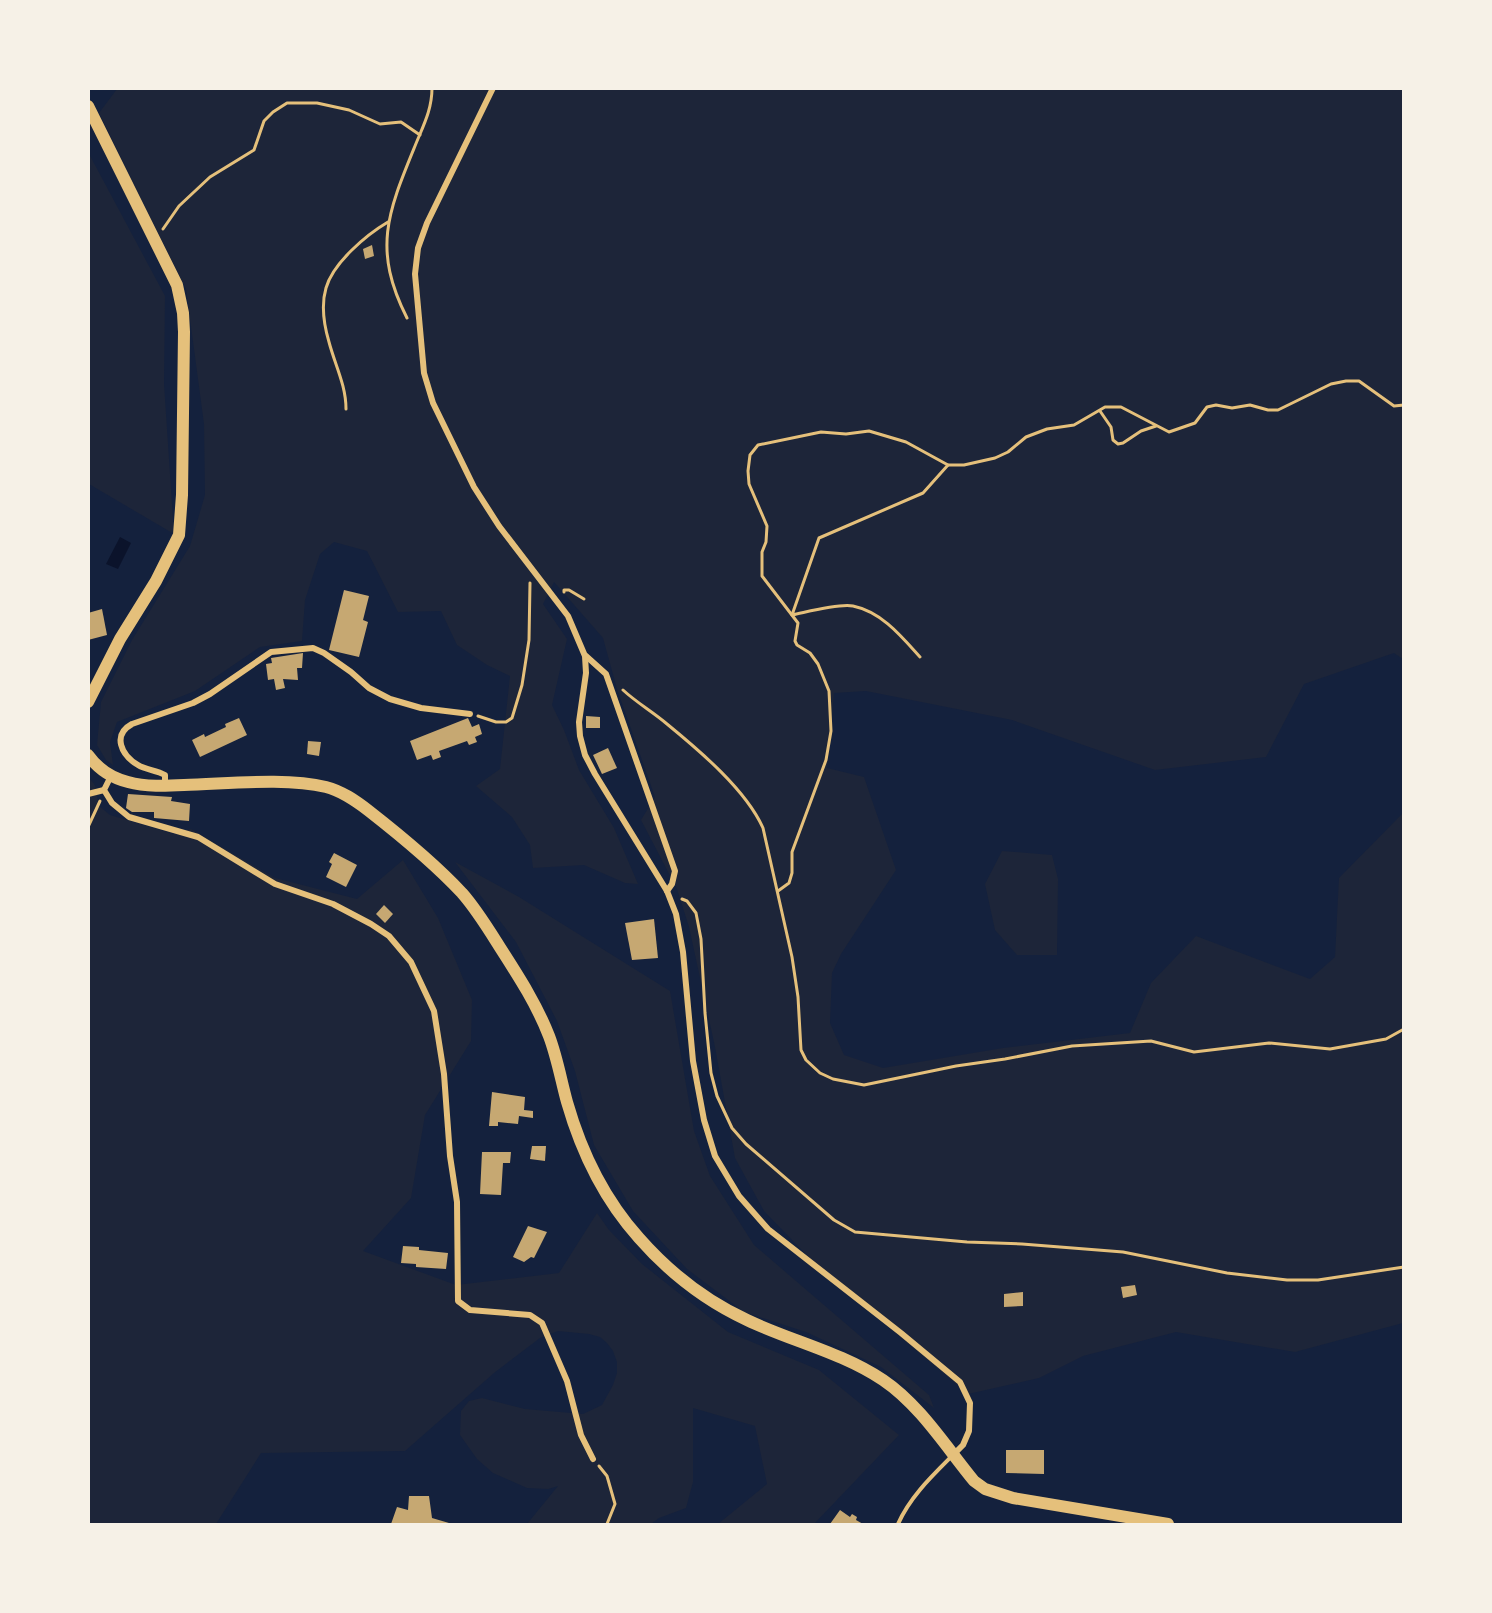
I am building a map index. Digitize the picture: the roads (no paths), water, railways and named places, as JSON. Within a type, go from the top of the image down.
[{"type":"main road","points":[[88,106],[177,285],[183,313],[181,526],[172,550],[120,639],[88,702]]},
{"type":"main road","points":[[88,755],[96,765],[111,776],[130,783],[165,786],[285,782],[315,785],[342,793],[369,811],[462,893],[495,939],[544,1024],[586,1156],[607,1194],[638,1238],[674,1272],[746,1320],[836,1356],[884,1381],[906,1400],[974,1481],[985,1489],[998,1494],[1168,1524]]},
{"type":"street","points":[[493,88],[427,223],[418,248],[415,274],[421,347],[424,373],[433,403],[461,464],[499,526],[568,616],[585,656],[586,683],[579,722],[580,736],[585,755],[628,831],[668,891],[676,914],[683,951],[693,1061],[704,1120],[715,1156],[739,1196],[768,1229],[960,1382],[970,1403],[969,1431],[963,1445],[952,1455]]},
{"type":"street","points":[[165,786],[165,774],[139,766],[123,750],[120,742],[125,728],[193,703],[271,652],[313,648],[351,672],[369,688],[390,699],[421,708],[470,714]]},
{"type":"street","points":[[585,656],[606,674],[609,682],[675,871],[668,891]]},
{"type":"street","points":[[88,794],[104,790],[111,776]]},
{"type":"street","points":[[104,790],[112,804],[129,817],[198,837],[275,884],[333,903],[389,936],[411,962],[434,1011],[444,1074],[450,1156],[457,1202],[458,1301],[470,1310],[530,1315],[542,1323],[567,1381],[581,1436],[593,1459]]},
{"type":"lane","points":[[898,1524],[921,1488],[952,1455]]}]
